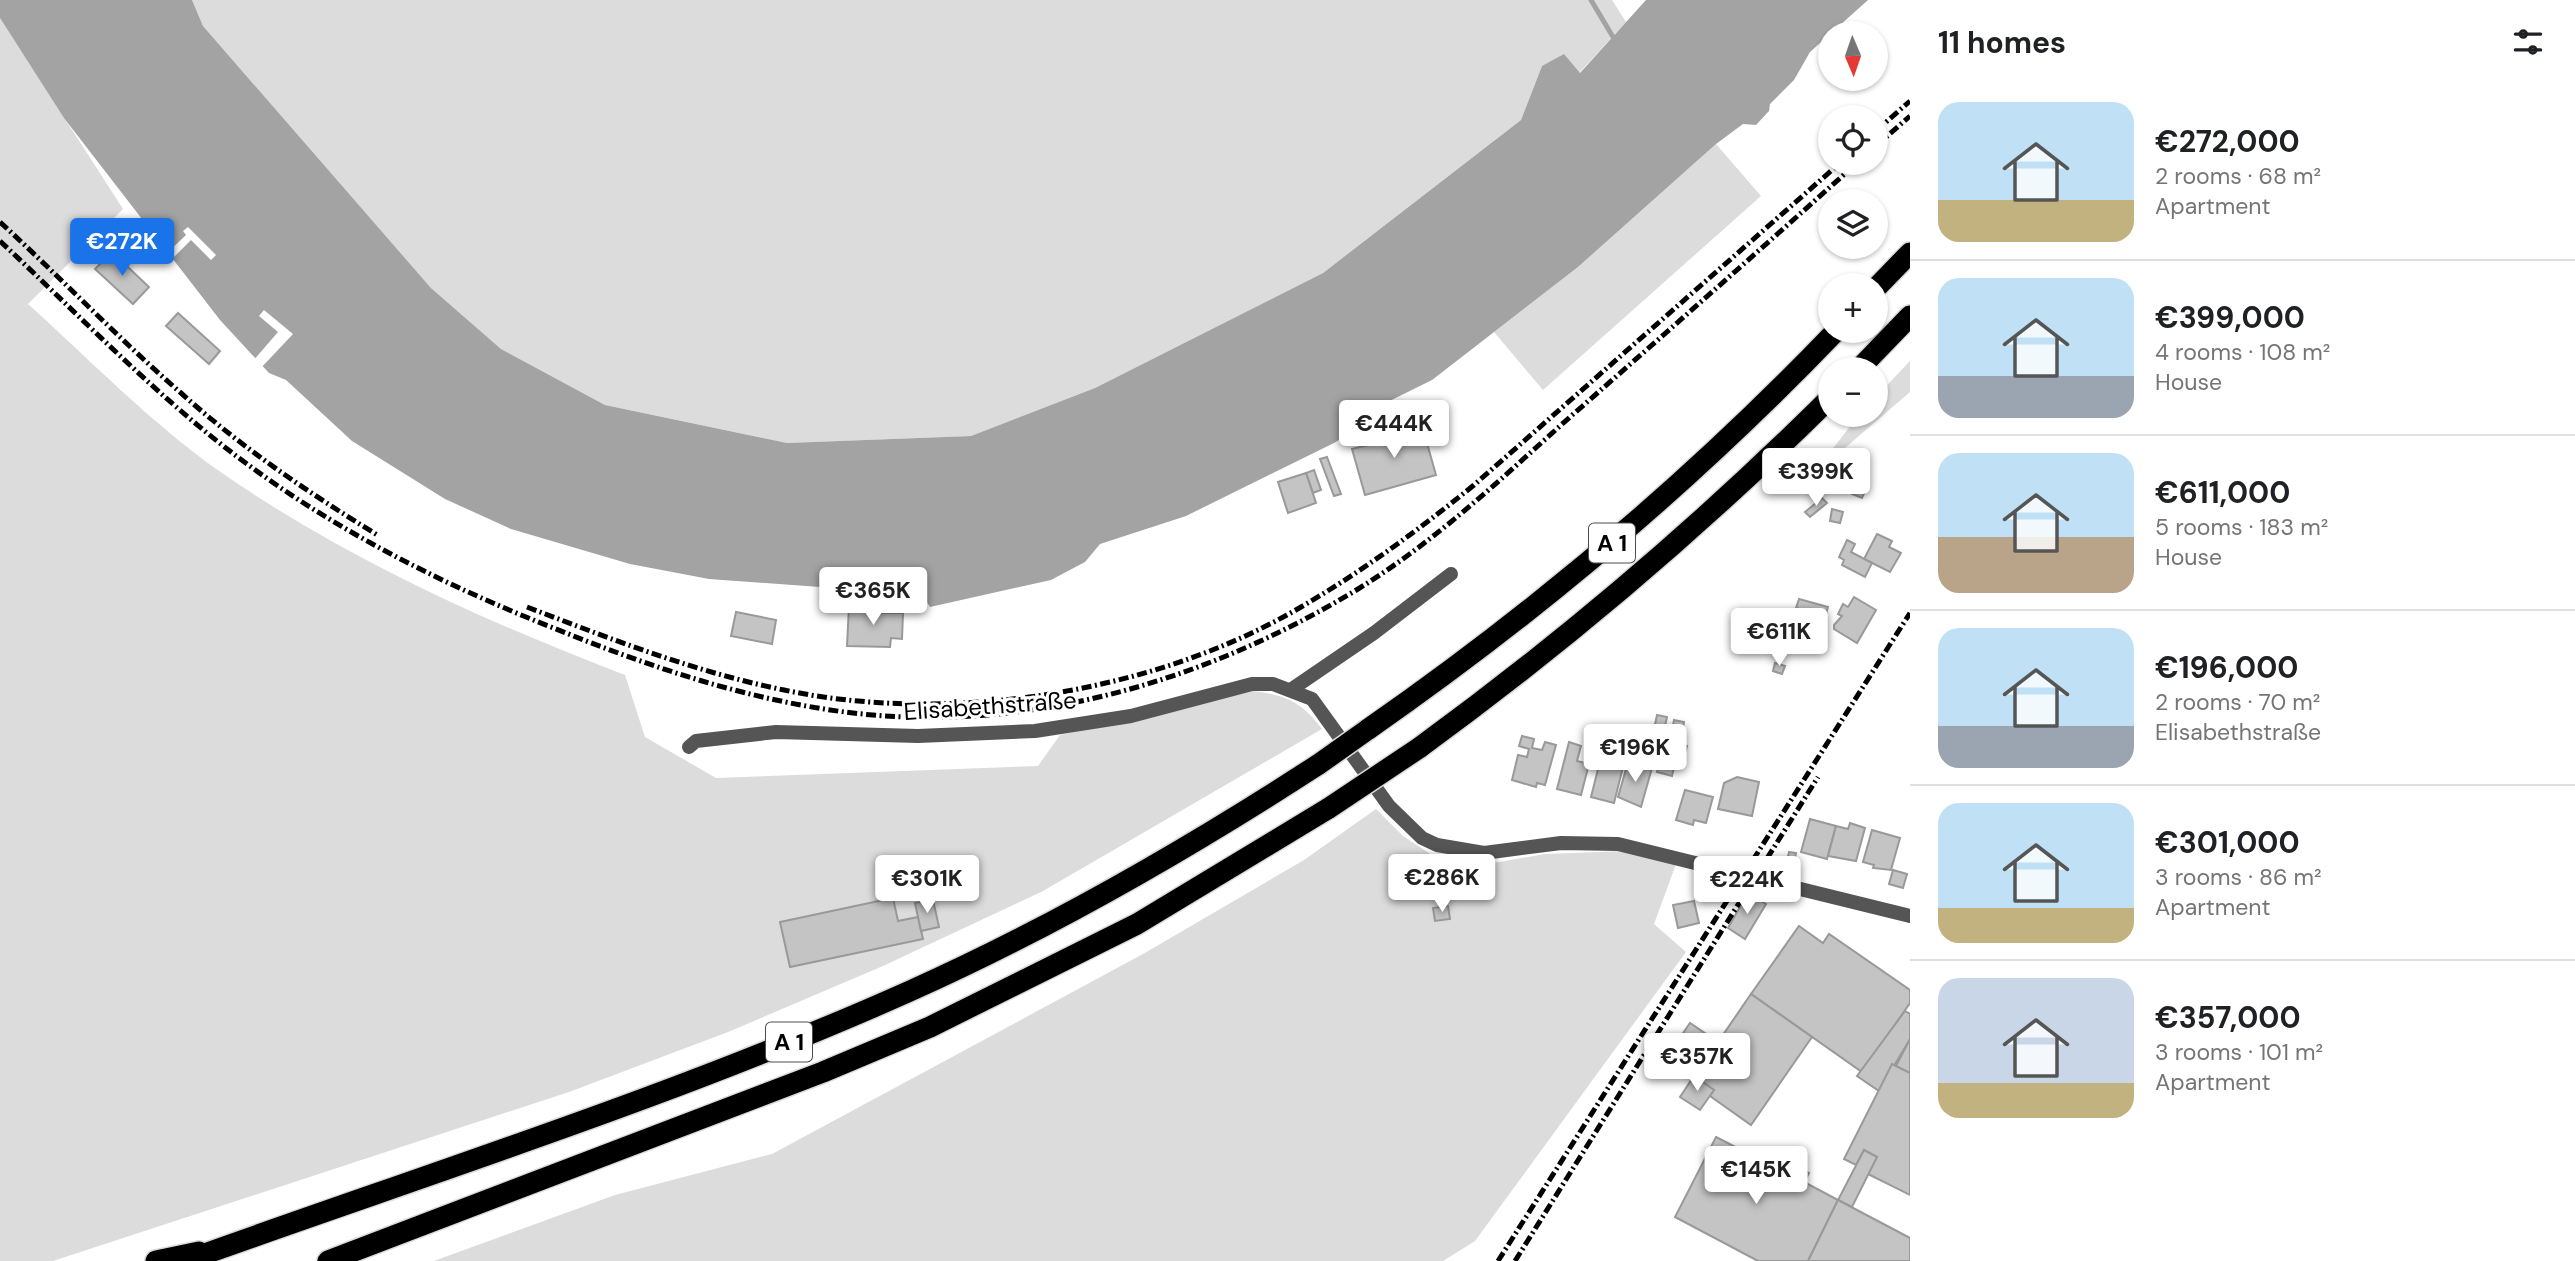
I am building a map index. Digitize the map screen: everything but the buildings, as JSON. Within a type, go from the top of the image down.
[{"type":"highway","points":[[1888,276],[1910,253]]},
{"type":"highway","points":[[1871,357],[1910,316]]},
{"type":"highway","name":"A 1","points":[[185,1261],[617,1107],[809,1034],[912,990],[1115,889],[1214,832],[1319,764],[1462,664],[1631,527],[1708,459],[1824,343]]},
{"type":"highway","name":"A 1","points":[[308,1261],[464,1207],[823,1072],[930,1027],[1138,924],[1329,808],[1419,748],[1503,687],[1630,584],[1743,485],[1818,410]]},
{"type":"highway","points":[[328,1261],[464,1207]]},
{"type":"highway","points":[[156,1261],[225,1247]]},
{"type":"street","points":[[1292,689],[1374,633],[1451,574]]},
{"type":"street","name":"Elisabethstraße","points":[[689,747],[696,741],[776,732],[918,736],[1035,731],[1130,716],[1252,684],[1273,684],[1292,689],[1312,699],[1389,806],[1422,838],[1437,845],[1484,853],[1561,843],[1618,844],[1910,916]]},
{"type":"shaded area","points":[[0,0],[192,0],[203,26],[431,288],[501,349],[605,405],[787,443],[971,436],[1095,388],[1323,273],[1521,120],[1542,66],[1564,54],[1580,73],[1646,0],[1868,0],[1845,21],[1818,21],[1818,45],[1810,52],[1794,80],[1770,104],[1769,111],[1756,125],[1743,124],[1716,144],[1578,267],[1432,380],[1339,426],[1342,438],[1334,443],[1186,516],[1100,544],[1085,562],[1051,580],[930,607],[923,596],[915,594],[709,579],[630,564],[511,529],[445,499],[352,441],[286,380],[269,373],[220,320],[64,118],[0,18]]},
{"type":"shaded area","points":[[192,0],[1612,0],[1626,22],[1579,73],[1542,66],[1521,120],[1323,273],[1095,388],[971,436],[787,443],[605,405],[501,349],[431,288],[203,26]]},
{"type":"shaded area","points":[[0,18],[123,209],[28,304],[169,432],[219,471],[267,503],[365,560],[468,610],[625,675],[645,737],[716,778],[1038,766],[1060,735],[1253,691],[1292,701],[1307,712],[1322,729],[1043,891],[883,966],[728,1032],[569,1092],[53,1261],[0,1261]]},
{"type":"shaded area","points":[[1716,144],[1761,196],[1543,390],[1494,332],[1578,267]]},
{"type":"shaded area","points":[[1910,361],[1910,392],[1888,411],[1888,384]]},
{"type":"shaded area","points":[[1850,427],[1869,427],[1809,479]]},
{"type":"shaded area","points":[[1376,809],[1403,836],[1432,855],[1469,863],[1499,862],[1545,854],[1626,851],[1676,864],[1654,924],[1686,952],[1475,1241],[1443,1261],[434,1261],[615,1195],[772,1154],[1143,954],[1304,860]]},
{"type":"pier","points":[[188,227],[216,255],[211,260],[191,240],[171,260],[166,254],[186,235],[183,231]]},
{"type":"pier","points":[[264,310],[293,334],[260,369],[253,361],[278,332],[259,316]]},
{"type":"waterway","points":[[1591,0],[1613,37]]},
{"type":"railway","points":[[1888,120],[1910,101]]},
{"type":"railway","points":[[1888,135],[1910,116]]},
{"type":"railway","points":[[527,607],[654,654],[718,674],[784,690],[846,700],[910,704],[976,702],[1042,695],[1107,683],[1170,665],[1230,643],[1287,615],[1360,570],[1429,520],[1474,485],[1826,175]]},
{"type":"railway","points":[[0,241],[144,378],[235,455],[348,530],[427,572],[509,610],[584,640],[719,686],[824,709],[894,716],[963,717],[1032,710],[1101,697],[1168,678],[1234,653],[1297,623],[1358,589],[1468,508],[1843,175]]},
{"type":"railway","points":[[0,222],[135,351],[228,433],[277,469],[379,536]]},
{"type":"railway","points":[[1498,1261],[1910,613]]},
{"type":"railway","points":[[1515,1261],[1818,777]]}]
